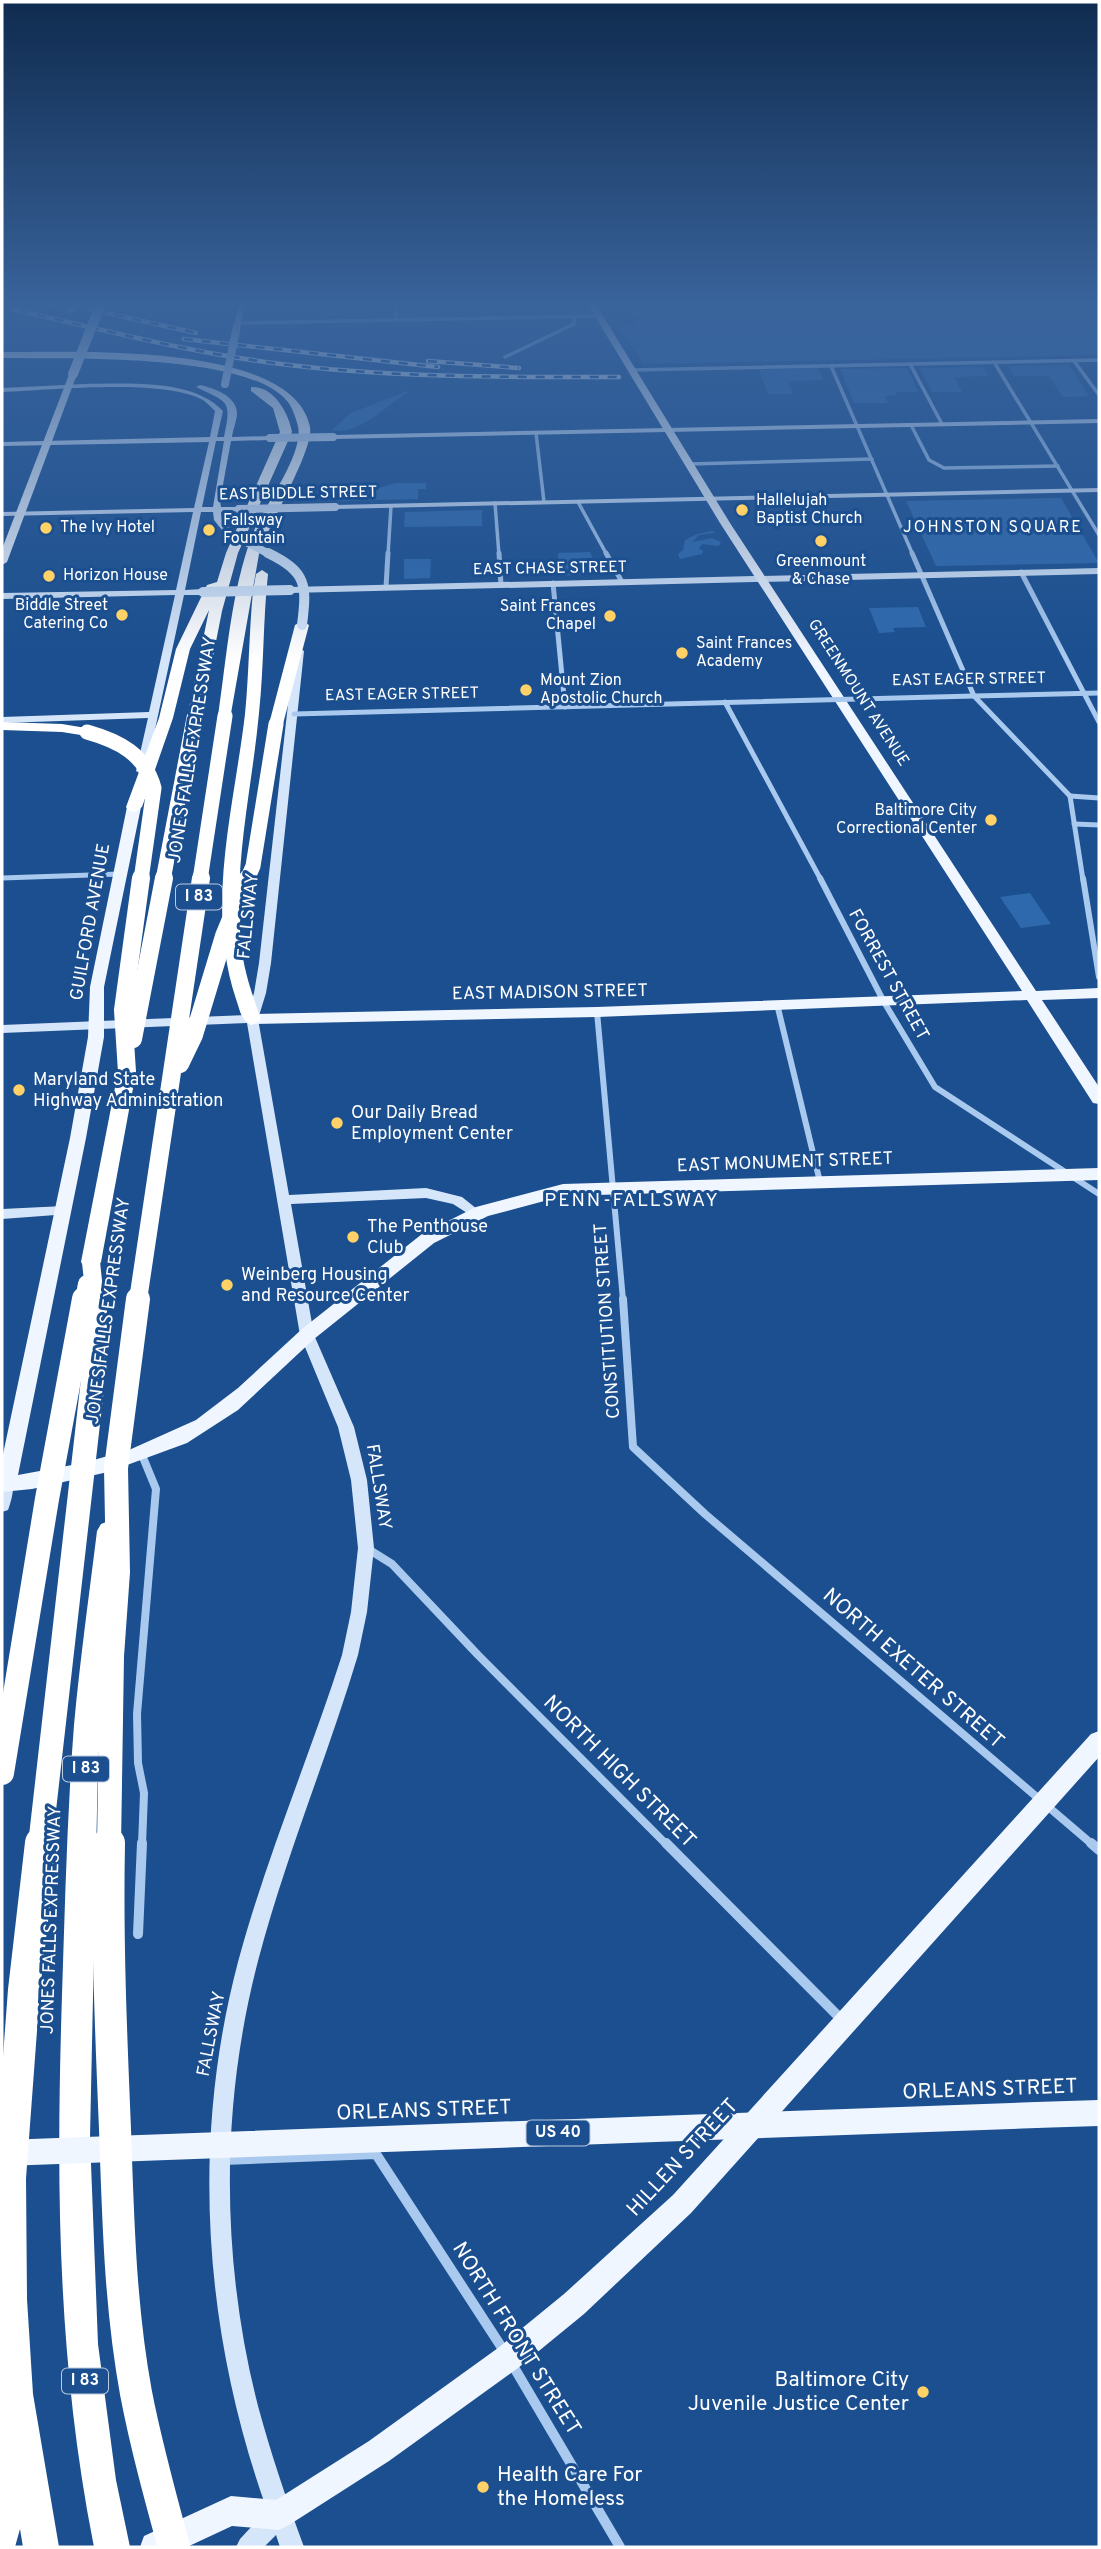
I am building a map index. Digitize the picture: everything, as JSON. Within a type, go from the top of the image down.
[{"type":"highway","name":"JONES FALLS EXPRESSWAY","points":[[2,1773],[47,1499],[215,611],[232,553],[286,432],[285,422]]},
{"type":"highway","name":"JONES FALLS EXPRESSWAY","points":[[112,2547],[88,2410],[75,2212],[74,2072],[83,1814],[91,1685],[129,1462],[133,1331],[225,716],[252,559],[260,533],[303,441],[303,422]]},
{"type":"highway","points":[[252,1019],[239,987],[228,896],[252,710],[261,582],[276,499]]},
{"type":"highway","points":[[134,807],[166,718],[183,649],[200,611],[232,553]]},
{"type":"highway","points":[[172,1078],[194,1035],[224,936],[253,866],[276,724],[302,625]]},
{"type":"highway","points":[[2,726],[62,728],[87,732],[113,740],[133,751],[148,767],[153,788],[123,1010],[127,1072]]},
{"type":"highway","points":[[41,2547],[16,2394],[6,2165],[95,1362],[96,1306],[91,1262]]},
{"type":"highway","points":[[129,1462],[112,1656],[107,1931],[119,2235],[126,2321],[136,2392],[152,2467],[174,2547]]},
{"type":"highway","points":[[2,2536],[16,2394]]},
{"type":"main road","points":[[2,562],[54,422]]},
{"type":"main road","name":"GUILFORD AVENUE","points":[[2,1505],[4,1485],[64,1211],[96,1027],[97,987],[151,715],[217,422]]},
{"type":"main road","points":[[231,422],[216,509],[218,520],[229,533],[286,564],[299,575],[305,589]]},
{"type":"main road","name":"GREENMOUNT AVENUE","points":[[662,422],[1099,1099]]},
{"type":"main road","points":[[2,444],[1033,422]]},
{"type":"main road","name":"EAST BIDDLE STREET","points":[[2,514],[1099,490]]},
{"type":"main road","name":"EAST CHASE STREET","points":[[2,596],[1099,570]]},
{"type":"main road","name":"FALLSWAY","points":[[292,2547],[279,2515],[237,2360],[222,2255],[217,2161],[226,2070],[242,1989],[262,1917],[350,1655],[359,1612],[366,1548],[365,1518],[354,1454],[346,1427],[307,1335],[252,1019],[260,993],[294,714],[305,589]]},
{"type":"main road","points":[[2,720],[151,715]]},
{"type":"main road","name":"EAST MADISON STREET","points":[[2,1029],[252,1019],[597,1012],[1099,993]]},
{"type":"main road","name":"EAST MONUMENT STREET","points":[[4,1485],[54,1478],[129,1462],[205,1424],[265,1376],[307,1335],[436,1234],[475,1213],[504,1203],[563,1190],[1099,1174]]},
{"type":"main road","points":[[283,1200],[426,1193],[457,1200],[475,1213]]},
{"type":"main road","points":[[2,1214],[64,1211]]},
{"type":"main road","name":"HILLEN STREET","points":[[248,2547],[279,2515],[379,2451],[508,2358],[574,2304],[682,2204],[1099,1741]]},
{"type":"main road","name":"ORLEANS STREET","points":[[6,2165],[1099,2113]]},
{"type":"main road","points":[[155,2547],[231,2511],[279,2515]]},
{"type":"street","points":[[856,422],[974,696],[1070,796],[1099,977]]},
{"type":"street","points":[[1030,422],[1099,535]]},
{"type":"street","points":[[911,425],[929,460],[944,468],[1058,466]]},
{"type":"street","points":[[536,433],[544,502]]},
{"type":"street","points":[[689,464],[872,459]]},
{"type":"street","points":[[578,502],[622,582]]},
{"type":"street","points":[[495,503],[500,585]]},
{"type":"street","points":[[386,587],[391,506]]},
{"type":"street","points":[[1021,572],[1099,722]]},
{"type":"street","points":[[552,583],[565,707]]},
{"type":"street","name":"EAST EAGER STREET","points":[[294,714],[1099,693]]},
{"type":"street","name":"FORREST STREET","points":[[725,702],[791,822],[884,1002],[935,1087],[1066,1175],[1099,1194]]},
{"type":"street","points":[[1070,796],[1099,799]]},
{"type":"street","points":[[1074,824],[1099,825]]},
{"type":"street","points":[[2,878],[120,874]]},
{"type":"street","points":[[777,1004],[820,1182]]},
{"type":"street","name":"CONSTITUTION STREET","points":[[597,1012],[633,1447],[705,1514]]},
{"type":"street","points":[[129,1462],[156,1489],[136,1714],[138,1763],[145,1793],[138,1934]]},
{"type":"street","name":"NORTH EXETER STREET","points":[[705,1514],[1099,1850]]},
{"type":"street","name":"NORTH HIGH STREET","points":[[366,1548],[391,1564],[410,1582],[478,1655],[846,2024]]},
{"type":"street","name":"NORTH FRONT STREET","points":[[217,2161],[376,2154],[508,2358],[620,2547]]},
{"type":"shaded area","points":[[341,422],[366,422],[342,431],[332,430]]},
{"type":"shaded area","points":[[395,483],[426,483],[426,489],[418,489],[418,499],[337,501]]},
{"type":"shaded area","name":"JOHNSTON SQUARE","points":[[1061,498],[1099,563],[936,566],[906,501]]},
{"type":"shaded area","points":[[482,510],[482,526],[404,527],[405,512]]},
{"type":"shaded area","points":[[712,531],[715,533],[699,535],[692,542],[712,538],[721,542],[719,546],[702,544],[699,548],[703,551],[702,554],[680,559],[678,554],[683,550],[685,540],[697,534]]},
{"type":"shaded area","points":[[590,552],[601,574],[558,576],[558,553]]},
{"type":"shaded area","points":[[404,559],[431,559],[430,578],[404,579]]},
{"type":"shaded area","points":[[918,607],[926,627],[893,628],[895,632],[879,633],[869,608]]},
{"type":"shaded area","points":[[1030,893],[1051,924],[1021,928],[1000,897]]},
{"type":"place","name":"Hallelujah Baptist Church","points":[[742,510]]},
{"type":"place","name":"The Ivy Hotel","points":[[46,528]]},
{"type":"place","name":"Fallsway Fountain","points":[[209,530]]},
{"type":"place","name":"Greenmount & Chase","points":[[821,541]]},
{"type":"place","name":"Horizon House","points":[[49,576]]},
{"type":"place","name":"Biddle Street Catering Co","points":[[122,615]]},
{"type":"place","name":"Saint Frances Chapel","points":[[610,616]]},
{"type":"place","name":"Saint Frances Academy","points":[[682,653]]},
{"type":"place","name":"Mount Zion Apostolic Church","points":[[526,690]]},
{"type":"place","name":"Baltimore City Correctional Center","points":[[991,820]]},
{"type":"place","name":"Maryland State Highway Administration","points":[[19,1090]]},
{"type":"place","name":"Our Daily Bread Employment Center","points":[[337,1123]]},
{"type":"place","name":"The Penthouse Club","points":[[353,1237]]},
{"type":"place","name":"Weinberg Housing and Resource Center","points":[[227,1285]]},
{"type":"place","name":"Baltimore City Juvenile Justice Center","points":[[923,2392]]},
{"type":"place","name":"Health Care For the Homeless","points":[[483,2487]]},
{"type":"district","name":"JOHNSTON SQUARE","points":[[993,528]]},
{"type":"district","name":"PENN-FALLSWAY","points":[[632,1201]]}]
